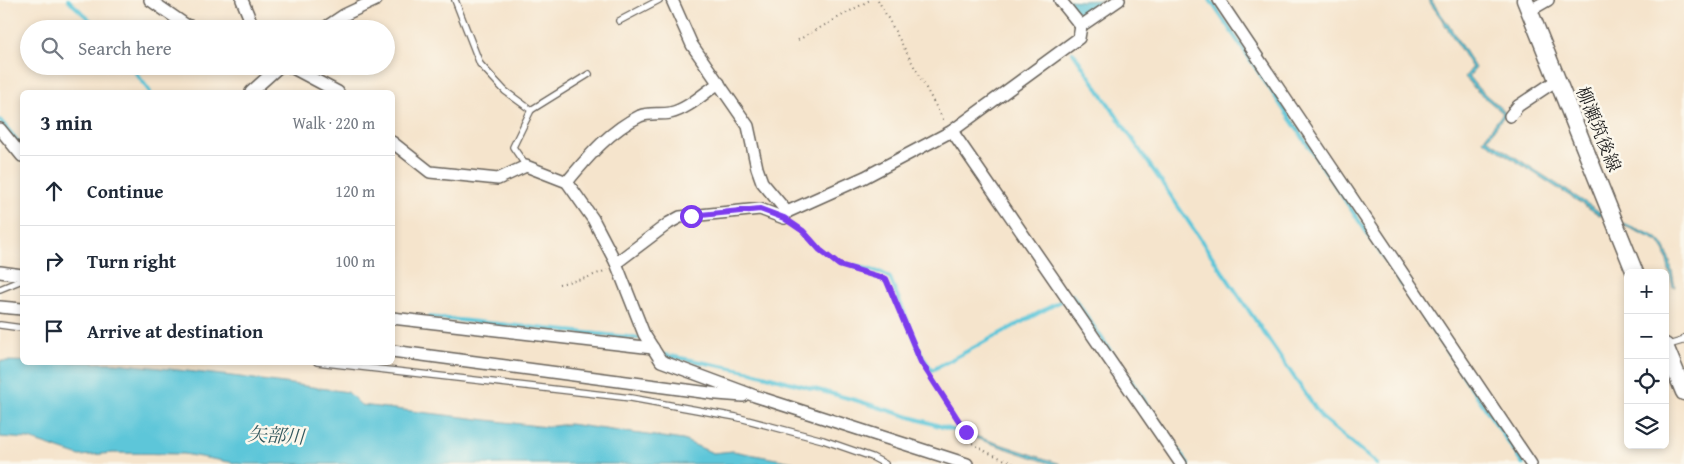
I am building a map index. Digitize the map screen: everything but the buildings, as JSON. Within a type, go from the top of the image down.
[{"type":"main road","name":"柳瀬筑後線","points":[[1527,6],[1633,269]]},
{"type":"main road","points":[[1669,356],[1684,392]]},
{"type":"street","points":[[150,0],[179,20]]},
{"type":"street","points":[[242,0],[250,20]]},
{"type":"street","points":[[336,20],[376,0]]},
{"type":"street","points":[[672,0],[692,45],[748,126],[755,161],[762,182],[786,215]]},
{"type":"street","points":[[1060,0],[1081,26]]},
{"type":"street","points":[[617,264],[669,223],[680,217],[760,209],[786,215],[865,177],[951,131],[1079,38],[1081,26],[1119,0]]},
{"type":"street","points":[[1218,0],[1531,464]]},
{"type":"street","points":[[1527,6],[1548,0]]},
{"type":"street","points":[[253,90],[270,75]]},
{"type":"street","points":[[306,75],[334,90]]},
{"type":"street","points":[[1510,116],[1518,106],[1557,80]]},
{"type":"street","points":[[567,182],[592,152],[622,126],[642,115],[670,113],[682,108],[719,83]]},
{"type":"street","points":[[0,129],[20,154]]},
{"type":"street","points":[[951,131],[1181,464]]},
{"type":"street","points":[[395,144],[430,172],[498,179],[526,166],[567,182],[593,219],[617,264],[644,334],[661,360],[755,396],[967,464]]},
{"type":"street","points":[[0,272],[20,275]]},
{"type":"street","points":[[0,307],[20,309]]},
{"type":"street","points":[[395,318],[653,348]]},
{"type":"street","points":[[395,351],[717,394],[755,396]]},
{"type":"lane","points":[[455,0],[480,64],[505,91],[531,110]]},
{"type":"lane","points":[[619,21],[659,0]]},
{"type":"lane","points":[[526,166],[513,148],[531,110],[589,74]]},
{"type":"lane","points":[[0,289],[20,281]]},
{"type":"lane","points":[[0,326],[20,328]]},
{"type":"lane","points":[[1669,345],[1682,341],[1684,338]]},
{"type":"lane","points":[[343,365],[631,398],[726,415],[823,440],[872,457],[886,464]]},
{"type":"path","points":[[798,40],[870,0]]},
{"type":"path","points":[[878,0],[951,131]]},
{"type":"path","points":[[786,215],[820,250],[839,265],[886,279],[921,362],[972,443],[1014,464]]},
{"type":"path","points":[[560,284],[586,278],[617,264]]},
{"type":"water","points":[[1067,0],[1082,1],[1102,0],[1079,15]]},
{"type":"water","points":[[1428,0],[1431,0],[1448,24],[1475,68],[1469,77],[1478,88],[1506,113],[1487,139],[1603,214],[1601,216],[1483,140],[1503,113],[1476,90],[1465,77],[1472,68]]},
{"type":"water","points":[[1624,223],[1659,240],[1667,252],[1675,287],[1673,287],[1665,252],[1658,241],[1623,225]]},
{"type":"water","name":"矢部川","points":[[0,361],[20,361],[20,365],[134,365],[348,392],[361,405],[546,427],[569,424],[683,440],[713,453],[733,451],[803,464],[241,464],[183,454],[113,453],[80,456],[29,439],[0,437]]},
{"type":"water","points":[[975,436],[1060,464],[1052,464],[975,438]]},
{"type":"waterway","points":[[68,0],[90,20]]},
{"type":"waterway","points":[[1210,0],[1523,464]]},
{"type":"waterway","points":[[1073,52],[1322,418],[1377,464]]},
{"type":"waterway","points":[[138,75],[149,90]]},
{"type":"waterway","points":[[0,120],[20,144]]},
{"type":"waterway","points":[[856,266],[882,273],[890,278],[923,358],[932,370],[1061,301]]},
{"type":"waterway","points":[[1072,295],[1188,464]]},
{"type":"waterway","points":[[429,317],[638,338]]},
{"type":"waterway","points":[[665,355],[752,372],[855,400],[959,432]]},
{"type":"route","points":[[691,216],[760,209],[784,218],[803,231],[820,250],[839,265],[886,279],[921,362],[966,432]]}]
